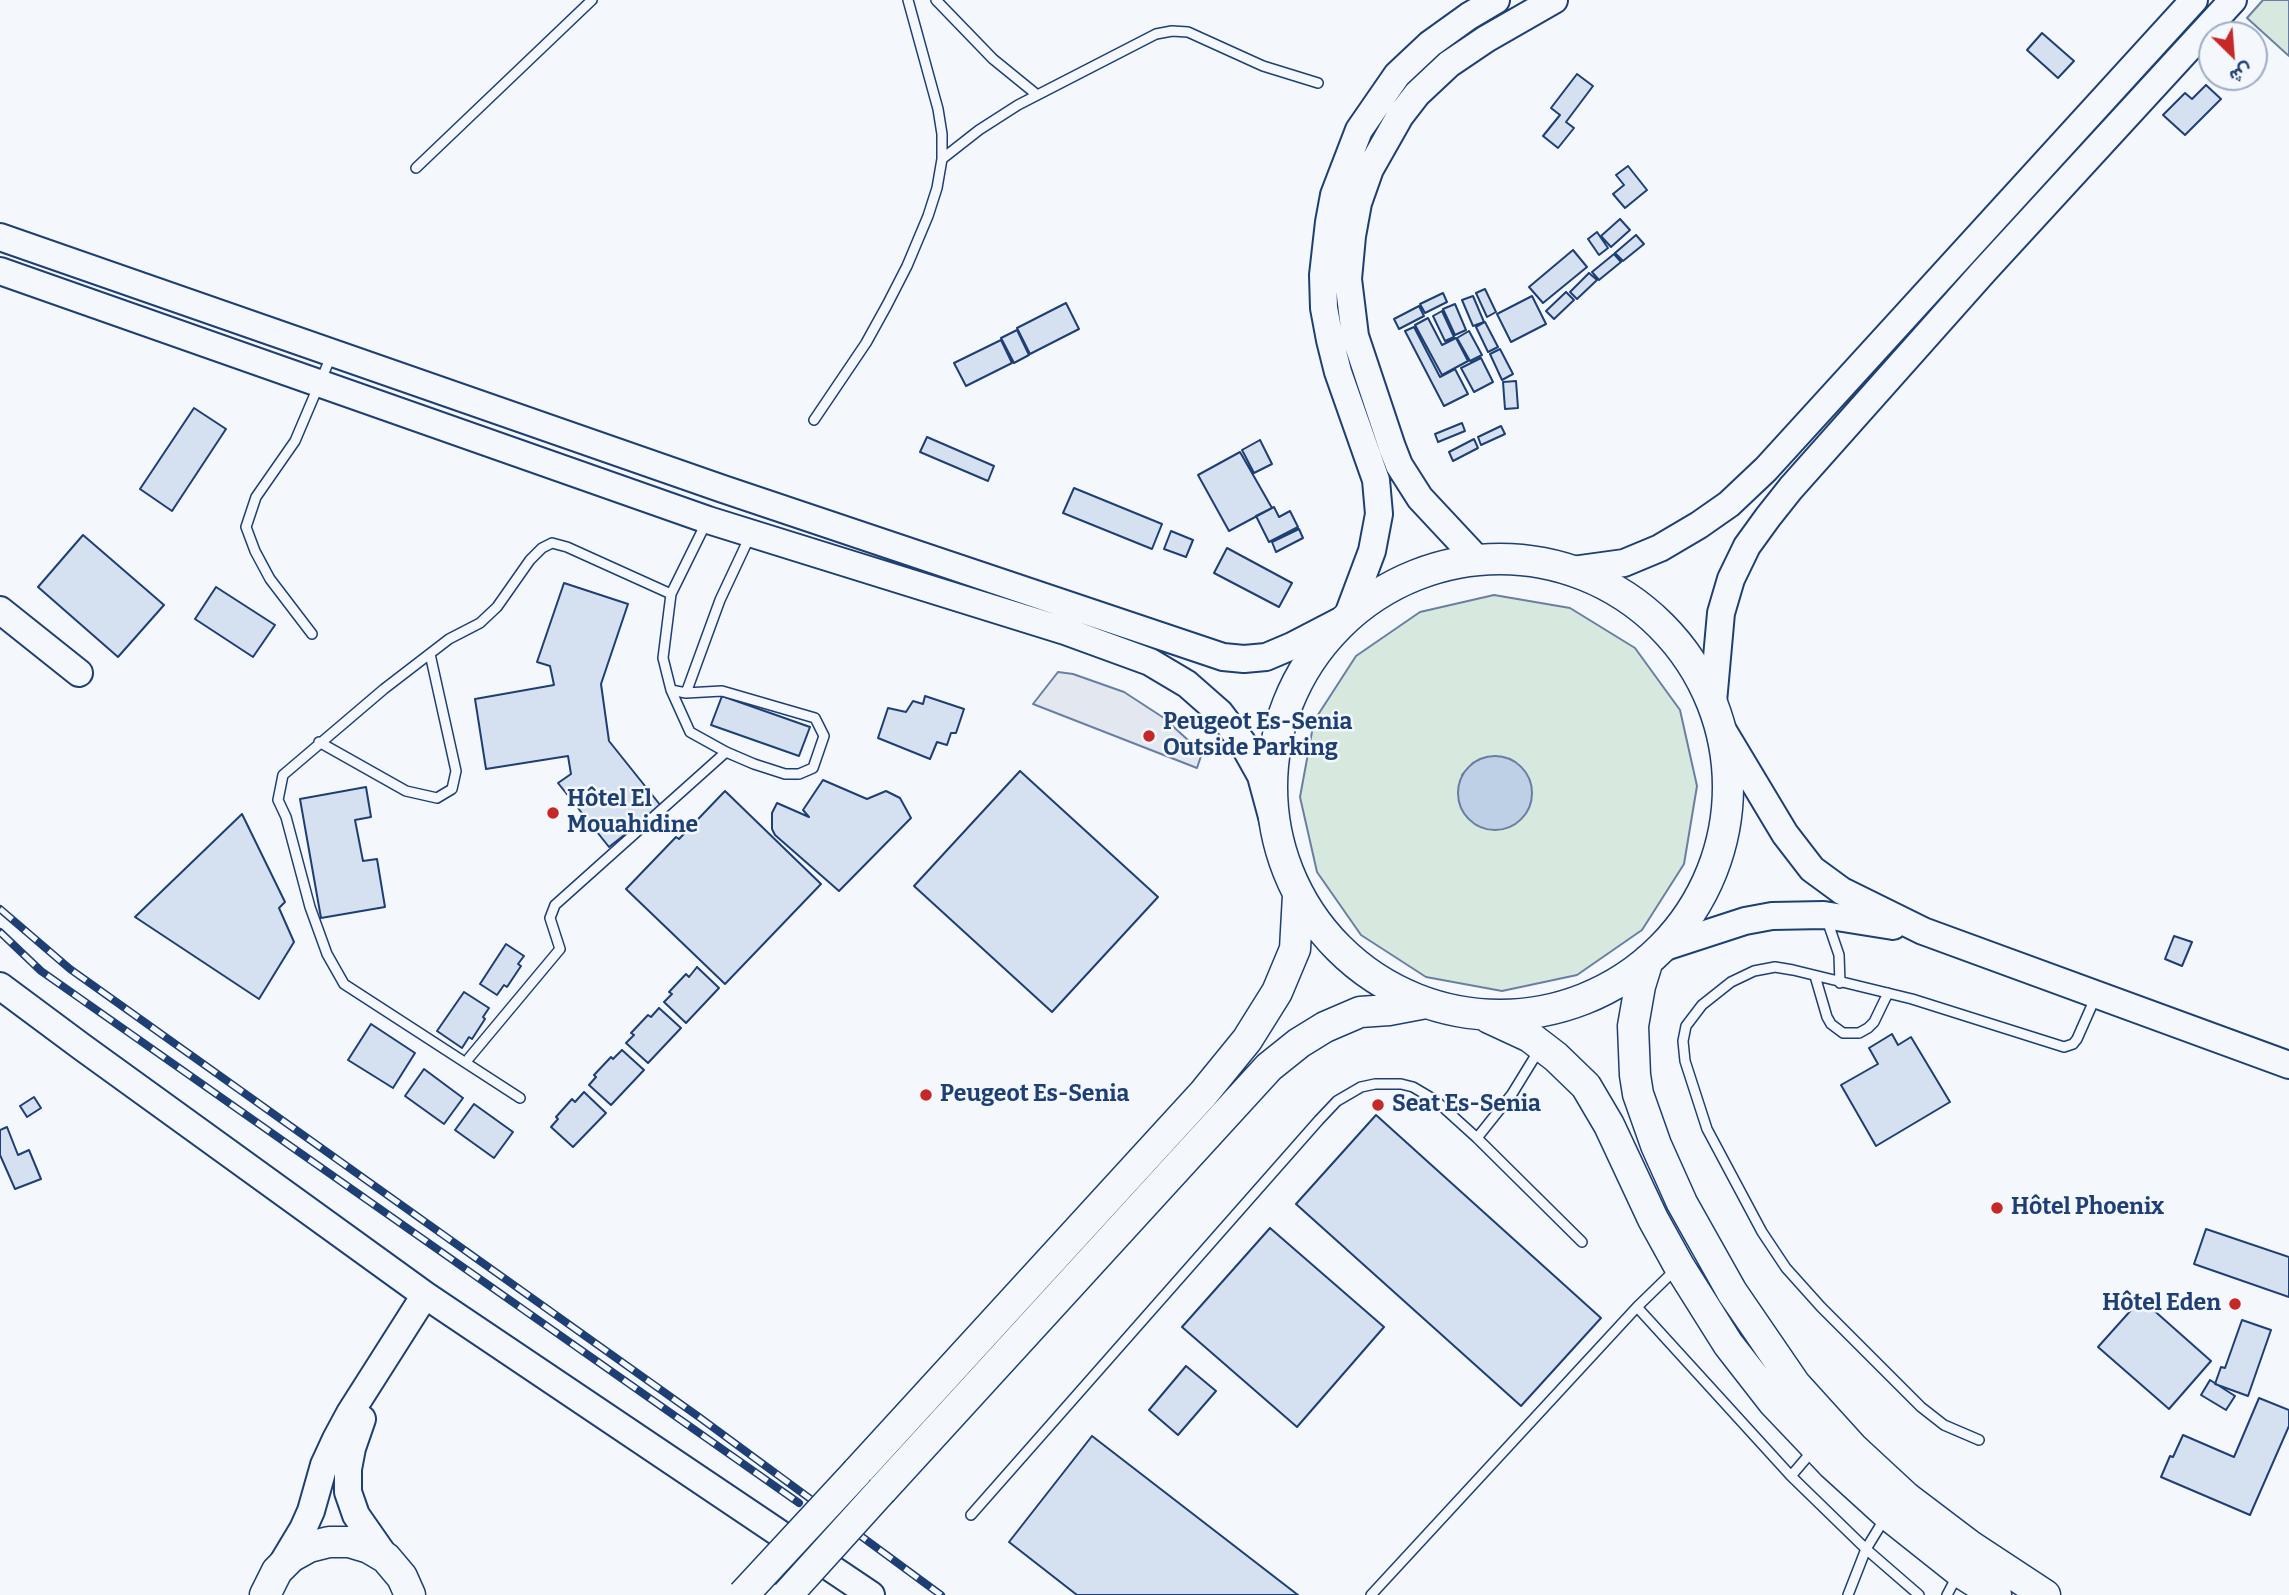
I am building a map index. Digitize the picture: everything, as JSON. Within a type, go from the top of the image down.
[{"type":"main road","points":[[1273,824],[1270,779],[1277,735],[1291,692],[1314,653],[1346,617],[1372,551],[1380,514],[1376,481],[1338,372],[1324,308],[1323,275],[1334,195],[1359,131],[1397,75],[1430,44],[1496,0]]},
{"type":"main road","points":[[1477,559],[1420,498],[1399,465],[1392,447],[1355,336],[1348,279],[1352,236],[1358,203],[1370,169],[1400,116],[1417,94],[1449,64],[1554,0]]},
{"type":"main road","points":[[1573,570],[1624,563],[1660,548],[1699,526],[1730,504],[1766,469],[2194,0]]},
{"type":"main road","points":[[1475,1014],[1513,1015],[1549,1010],[1585,999],[1618,982],[1655,954],[1684,922],[1702,894],[1725,830],[1729,796],[1728,762],[1717,715],[1721,613],[1731,579],[1747,546],[1768,517],[1984,271],[2233,0]]},
{"type":"main road","points":[[0,237],[723,489],[1223,657],[1266,657],[1292,646],[1346,617],[1387,588],[1430,569],[1477,559],[1509,558],[1573,570],[1632,599],[1658,620],[1680,645],[1698,672],[1717,715],[1771,814],[1812,869],[1842,891],[1923,931],[2289,1065]]},
{"type":"main road","points":[[0,271],[708,520],[1065,631],[1150,662],[1186,684],[1220,713],[1242,742],[1261,776],[1283,860],[1298,895],[1321,931],[1351,961],[1387,986],[1426,1003],[1498,1020],[1530,1037],[1579,1078],[1599,1106],[1653,1219],[1679,1266],[1728,1344],[1750,1373],[1815,1448],[1887,1514],[1954,1583],[1996,1595]]},
{"type":"main road","points":[[708,520],[723,489]]},
{"type":"main road","points":[[0,610],[79,673]]},
{"type":"main road","points":[[743,1595],[1203,1094],[1247,1040],[1277,992],[1295,949],[1298,895]]},
{"type":"main road","points":[[1923,931],[1824,915],[1772,916],[1745,921],[1655,954],[1640,986],[1633,1026],[1634,1075],[1656,1144],[1682,1203],[1732,1292],[1795,1384],[1853,1448],[1907,1498],[1969,1545],[2045,1595]]},
{"type":"main road","points":[[0,986],[432,1300],[871,1595]]},
{"type":"main road","points":[[786,1595],[1269,1067],[1298,1043],[1325,1027],[1360,1012],[1426,1003]]},
{"type":"main road","points":[[410,1595],[402,1577],[356,1515],[348,1492],[348,1469],[360,1421],[432,1300]]},
{"type":"main road","points":[[271,1583],[303,1529],[324,1465],[350,1413],[432,1300]]},
{"type":"main road","points":[[271,1583],[291,1557],[309,1547],[329,1542],[349,1542],[369,1548],[386,1558]]},
{"type":"lane","points":[[416,168],[592,0]]},
{"type":"lane","points":[[814,420],[866,342],[906,266],[937,188],[942,159],[942,134],[938,109],[908,0]]},
{"type":"lane","points":[[936,0],[993,59],[1036,94]]},
{"type":"lane","points":[[942,159],[979,130],[1036,94],[1156,34],[1188,32],[1263,66],[1318,83]]},
{"type":"lane","points":[[312,634],[270,579],[246,527],[256,497],[295,440],[333,353]]},
{"type":"lane","points":[[671,690],[686,694],[722,691],[815,718],[824,736],[813,768],[799,774],[785,774],[726,752],[690,732],[671,690],[663,658],[671,594],[708,520]]},
{"type":"lane","points":[[686,694],[720,600],[751,533]]},
{"type":"lane","points":[[520,1098],[344,984],[327,954],[310,907],[286,817],[278,800],[283,775],[319,742],[449,639],[480,623],[497,607],[530,560],[542,548],[552,543],[567,547],[671,594]]},
{"type":"lane","points":[[319,742],[406,791],[437,797],[452,789],[456,771],[430,654]]},
{"type":"lane","points":[[469,1058],[560,950],[550,918],[555,905],[726,752]]},
{"type":"lane","points":[[1824,915],[1837,948],[1840,983]]},
{"type":"lane","points":[[1979,1440],[1944,1425],[1922,1407],[1830,1316],[1786,1268],[1762,1232],[1707,1129],[1685,1061],[1683,1041],[1686,1026],[1702,1004],[1731,982],[1754,971],[1775,967],[1888,993],[2064,1047],[2073,1044],[2077,1039],[2096,994]]},
{"type":"lane","points":[[1815,976],[1827,1017],[1831,1024],[1843,1033],[1859,1033],[1868,1028],[1874,1022],[1888,993]]},
{"type":"lane","points":[[1477,1138],[1512,1094],[1541,1046]]},
{"type":"lane","points":[[971,1515],[1337,1101],[1361,1087],[1388,1083],[1413,1087],[1435,1100],[1582,1242]]},
{"type":"lane","points":[[1371,1595],[1637,1307],[1679,1266]]},
{"type":"lane","points":[[1637,1307],[1791,1476],[1866,1549],[1919,1595]]},
{"type":"lane","points":[[1791,1476],[1815,1448]]},
{"type":"lane","points":[[1848,1595],[1866,1549],[1887,1514]]},
{"type":"shaded area","points":[[2263,0],[2289,0],[2289,56],[2268,37],[2268,21],[2250,21],[2247,18]]},
{"type":"shaded area","points":[[1494,595],[1570,608],[1635,648],[1680,710],[1697,786],[1684,864],[1642,930],[1577,975],[1502,991],[1426,977],[1361,935],[1317,872],[1300,797],[1314,721],[1356,656],[1420,612]],"holes":[[[1488,757],[1488,829],[1467,817],[1462,775],[1473,763]]]},
{"type":"shaded area","name":"Peugeot Es-Senia Outside Parking","points":[[1058,672],[1073,674],[1124,692],[1164,718],[1202,753],[1197,768],[1033,704]]},
{"type":"water","points":[[1495,756],[1509,759],[1521,767],[1529,779],[1532,793],[1529,807],[1521,819],[1509,827],[1495,830],[1481,827],[1469,819],[1461,807],[1458,793],[1461,779],[1469,767],[1481,759]]},
{"type":"building","points":[[2042,33],[2074,61],[2058,78],[2027,50]]},
{"type":"building","points":[[1577,74],[1593,86],[1566,122],[1574,128],[1558,148],[1543,136],[1560,115],[1551,108]]},
{"type":"building","points":[[2200,91],[2212,91],[2221,99],[2185,135],[2163,115],[2185,93],[2192,99]]},
{"type":"building","points":[[1628,166],[1647,190],[1625,208],[1613,194],[1624,185],[1616,175]]},
{"type":"building","points":[[1620,219],[1630,230],[1611,247],[1601,236]]},
{"type":"building","points":[[1597,232],[1608,248],[1599,255],[1588,239]]},
{"type":"building","points":[[1636,235],[1644,244],[1623,261],[1615,253]]},
{"type":"building","points":[[1573,250],[1587,267],[1543,303],[1529,287]]},
{"type":"building","points":[[1614,254],[1621,262],[1599,280],[1592,272]]},
{"type":"building","points":[[1589,273],[1597,280],[1577,299],[1570,292]]},
{"type":"building","points":[[1485,289],[1496,312],[1487,317],[1476,293]]},
{"type":"building","points":[[1566,292],[1574,300],[1554,319],[1546,311]]},
{"type":"building","points":[[1443,293],[1447,302],[1425,313],[1420,304]]},
{"type":"building","points":[[1473,296],[1484,322],[1473,326],[1462,300]]},
{"type":"building","points":[[1532,296],[1546,324],[1511,342],[1497,314]]},
{"type":"building","points":[[1066,303],[1079,329],[1030,354],[1017,328]]},
{"type":"building","points":[[1455,304],[1466,330],[1455,335],[1443,309]]},
{"type":"building","points":[[1419,306],[1424,316],[1399,329],[1394,319]]},
{"type":"building","points":[[1442,311],[1454,337],[1445,341],[1433,316]]},
{"type":"building","points":[[1428,318],[1442,345],[1456,338],[1468,361],[1442,375],[1415,325]]},
{"type":"building","points":[[1485,322],[1498,347],[1488,352],[1476,327]]},
{"type":"building","points":[[1414,327],[1440,377],[1455,369],[1468,394],[1444,406],[1405,331]]},
{"type":"building","points":[[1017,330],[1029,355],[1014,363],[1001,338]]},
{"type":"building","points":[[1469,331],[1482,355],[1470,361],[1457,338]]},
{"type":"building","points":[[1001,340],[1012,363],[966,386],[954,363]]},
{"type":"building","points":[[1500,349],[1513,374],[1502,380],[1490,354]]},
{"type":"building","points":[[1481,358],[1493,382],[1474,392],[1461,368]]},
{"type":"building","points":[[1516,381],[1518,408],[1505,409],[1503,382]]},
{"type":"building","points":[[194,408],[226,429],[172,511],[140,489]]},
{"type":"building","points":[[1462,423],[1465,431],[1438,442],[1435,434]]},
{"type":"building","points":[[1501,426],[1505,434],[1481,445],[1478,437]]},
{"type":"building","points":[[927,437],[994,466],[988,481],[920,452]]},
{"type":"building","points":[[1474,439],[1478,448],[1453,461],[1449,452]]},
{"type":"building","points":[[1260,440],[1272,464],[1254,473],[1242,450]]},
{"type":"building","points":[[1240,452],[1272,508],[1229,531],[1198,475]]},
{"type":"building","points":[[1074,488],[1162,524],[1152,549],[1063,513]]},
{"type":"building","points":[[1274,507],[1279,517],[1290,511],[1298,527],[1269,542],[1256,516]]},
{"type":"building","points":[[1299,529],[1303,538],[1276,552],[1272,542]]},
{"type":"building","points":[[1171,531],[1193,540],[1186,557],[1164,549]]},
{"type":"building","points":[[83,535],[164,605],[118,657],[38,587]]},
{"type":"building","points":[[1227,548],[1292,583],[1279,607],[1214,573]]},
{"type":"building","points":[[564,583],[628,604],[601,684],[609,741],[661,806],[609,847],[558,783],[571,774],[568,756],[486,769],[475,699],[554,685],[550,666],[537,662]]},
{"type":"building","points":[[216,587],[275,625],[253,657],[195,619]]},
{"type":"building","points":[[722,696],[810,727],[799,756],[711,725]]},
{"type":"building","points":[[925,696],[964,709],[956,733],[951,733],[947,745],[937,742],[930,759],[878,738],[888,708],[906,712],[913,701],[923,704]]},
{"type":"building","points":[[1020,771],[1158,897],[1052,1012],[914,886]]},
{"type":"building","points":[[823,780],[867,799],[886,791],[900,798],[911,818],[839,891],[775,835],[772,829],[772,813],[777,803],[809,817],[803,810]]},
{"type":"building","points":[[366,787],[371,817],[355,820],[363,861],[377,859],[385,907],[321,918],[300,799]]},
{"type":"building","points":[[725,791],[821,884],[725,984],[626,889]]},
{"type":"building","points":[[242,814],[285,902],[279,908],[294,942],[259,999],[135,917]]},
{"type":"building","points":[[2174,936],[2192,942],[2182,966],[2165,959]]},
{"type":"building","points":[[506,944],[524,956],[518,964],[521,966],[507,987],[504,985],[497,995],[480,984]]},
{"type":"building","points":[[697,967],[719,988],[686,1023],[664,1002],[672,994],[669,992],[686,974],[689,977]]},
{"type":"building","points":[[464,992],[489,1008],[472,1039],[469,1037],[462,1048],[437,1031]]},
{"type":"building","points":[[659,1008],[681,1028],[648,1063],[626,1043],[634,1035],[631,1033],[648,1015],[651,1017]]},
{"type":"building","points":[[371,1024],[415,1053],[393,1088],[348,1060]]},
{"type":"building","points":[[1892,1034],[1898,1045],[1911,1037],[1950,1102],[1876,1146],[1841,1085],[1878,1064],[1869,1048]]},
{"type":"building","points":[[622,1050],[644,1070],[611,1105],[589,1085],[596,1077],[594,1075],[611,1057],[613,1059]]},
{"type":"building","points":[[424,1069],[463,1098],[444,1124],[405,1096]]},
{"type":"building","points":[[584,1092],[606,1113],[573,1147],[551,1127],[572,1099],[575,1102]]},
{"type":"building","points":[[34,1097],[41,1108],[27,1117],[20,1106]]},
{"type":"building","points":[[474,1104],[513,1132],[494,1158],[455,1130]]},
{"type":"building","points":[[1376,1115],[1601,1318],[1521,1406],[1296,1204]]},
{"type":"building","points":[[7,1127],[18,1155],[29,1150],[41,1179],[15,1189],[0,1155],[0,1130]]},
{"type":"building","points":[[1270,1228],[1384,1327],[1297,1427],[1182,1327]]},
{"type":"building","points":[[2206,1229],[2289,1257],[2289,1297],[2194,1264]]},
{"type":"building","points":[[2141,1299],[2211,1361],[2169,1409],[2098,1347]]},
{"type":"building","points":[[2242,1320],[2271,1330],[2248,1396],[2215,1384],[2221,1367],[2225,1368]]},
{"type":"building","points":[[1186,1366],[1216,1391],[1178,1435],[1149,1410]]},
{"type":"building","points":[[2210,1380],[2235,1396],[2226,1410],[2201,1395]]},
{"type":"building","points":[[2259,1398],[2289,1410],[2289,1426],[2250,1515],[2161,1477],[2183,1435],[2234,1457]]},
{"type":"building","points":[[1092,1436],[1298,1595],[1077,1595],[1009,1542]]},
{"type":"railway","points":[[0,909],[70,969],[699,1417],[941,1595]]},
{"type":"railway","points":[[0,932],[41,971],[799,1503]]},
{"type":"place","name":"Peugeot Es-Senia Outside Parking","points":[[1149,736]]},
{"type":"place","name":"Hôtel El Mouahidine","points":[[553,813]]},
{"type":"place","name":"Peugeot Es-Senia","points":[[926,1095]]},
{"type":"place","name":"Seat Es-Senia","points":[[1378,1105]]},
{"type":"place","name":"Hôtel Phoenix","points":[[1997,1208]]},
{"type":"place","name":"Hôtel Eden","points":[[2235,1304]]}]
